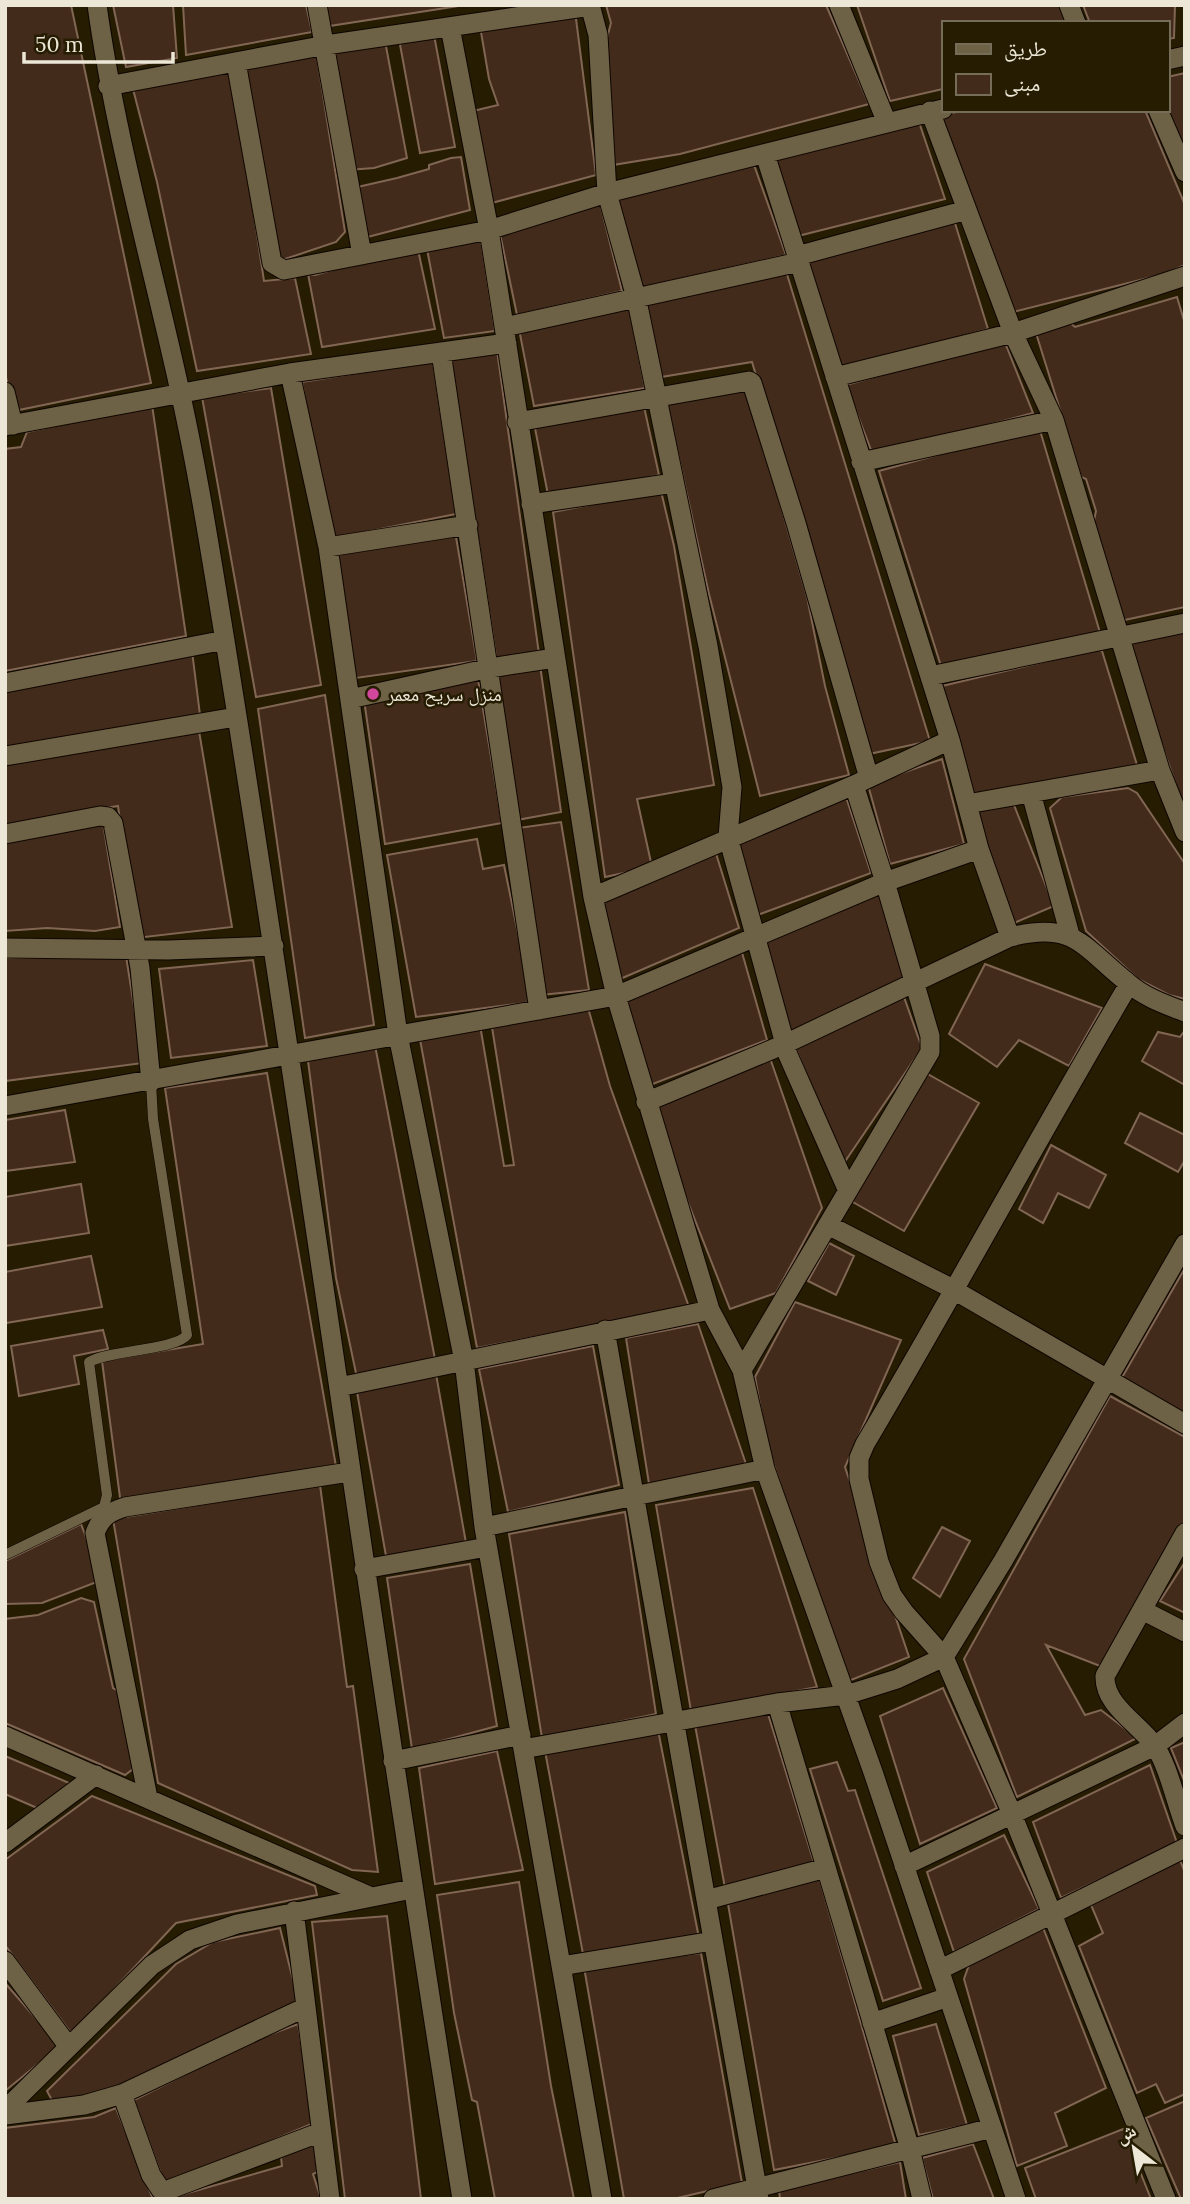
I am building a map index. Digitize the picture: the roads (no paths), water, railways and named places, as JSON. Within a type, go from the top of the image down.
[{"type":"street","points":[[97,5],[108,86],[181,393],[225,640],[274,946],[412,1889],[462,2199]]},
{"type":"street","points":[[317,5],[362,255]]},
{"type":"street","points":[[839,5],[887,123]]},
{"type":"street","points":[[108,86],[326,44],[590,6],[598,34],[607,193],[636,299],[708,646],[732,787],[728,837],[785,1044],[848,1191]]},
{"type":"street","points":[[450,27],[489,230],[593,897],[616,996],[710,1310],[742,1370],[765,1469],[846,1695],[1016,2199]]},
{"type":"street","points":[[236,62],[272,263],[284,270],[489,230],[607,193],[937,110],[967,210],[1013,333],[1054,420],[1160,770],[1185,831]]},
{"type":"street","points":[[1159,112],[1185,172]]},
{"type":"street","points":[[765,154],[950,740],[979,849],[1010,937]]},
{"type":"street","points":[[5,392],[9,426],[290,373],[441,352],[636,299],[798,259],[967,210]]},
{"type":"street","points":[[835,377],[1013,333],[1184,280]]},
{"type":"street","points":[[441,352],[539,1010]]},
{"type":"street","points":[[290,373],[328,547],[398,1035],[464,1361],[487,1547],[602,2199]]},
{"type":"street","points":[[517,422],[749,381],[755,389],[861,782],[885,882],[930,1036],[930,1052],[742,1370]]},
{"type":"street","points":[[861,462],[1054,420]]},
{"type":"street","points":[[531,504],[674,483]]},
{"type":"street","points":[[328,547],[468,525]]},
{"type":"street","points":[[930,676],[1185,623]]},
{"type":"street","points":[[5,683],[225,640]]},
{"type":"street","points":[[350,699],[490,668],[555,658]]},
{"type":"street","points":[[5,756],[236,718]]},
{"type":"street","points":[[593,897],[861,782],[950,740]]},
{"type":"street","points":[[967,804],[1160,770]]},
{"type":"street","points":[[1031,793],[1070,935]]},
{"type":"street","points":[[5,834],[100,816],[110,818],[116,831],[137,949],[151,1082]]},
{"type":"street","points":[[5,1106],[151,1082],[616,996],[885,882],[979,849]]},
{"type":"street","points":[[646,1102],[785,1044],[1010,937],[1048,930],[1070,935],[1129,984],[1154,1000],[1185,1012]]},
{"type":"street","points":[[5,948],[274,946]]},
{"type":"street","points":[[1129,984],[1035,1142],[955,1291],[865,1444],[859,1458],[859,1479],[879,1562],[892,1595],[944,1657],[1012,1814],[1166,2199]]},
{"type":"street","points":[[828,1225],[955,1291],[1185,1424]]},
{"type":"street","points":[[393,1761],[675,1721],[776,1703],[846,1695],[909,1675],[944,1657],[1003,1561],[1105,1379],[1185,1244]]},
{"type":"street","points":[[339,1387],[710,1310]]},
{"type":"street","points":[[605,1331],[758,2193]]},
{"type":"street","points":[[484,1527],[765,1469]]},
{"type":"street","points":[[148,1798],[96,1533],[99,1522],[109,1512],[125,1507],[349,1472]]},
{"type":"street","points":[[1185,1533],[1105,1676],[1105,1687],[1113,1700],[1155,1746],[1185,1826]]},
{"type":"street","points":[[364,1569],[487,1547]]},
{"type":"street","points":[[1142,1610],[1185,1632]]},
{"type":"street","points":[[776,1703],[910,2149],[922,2199]]},
{"type":"street","points":[[904,1866],[1155,1746],[1185,1723]]},
{"type":"street","points":[[5,1735],[369,1896]]},
{"type":"street","points":[[5,1843],[96,1775]]},
{"type":"street","points":[[939,1970],[1051,1912],[1185,1848]]},
{"type":"street","points":[[706,1900],[826,1868]]},
{"type":"street","points":[[5,2113],[152,1965],[190,1940],[237,1924],[412,1889]]},
{"type":"street","points":[[294,1911],[330,2199]]},
{"type":"street","points":[[561,1966],[713,1941]]},
{"type":"street","points":[[5,1961],[69,2047]]},
{"type":"street","points":[[872,2023],[948,1997]]},
{"type":"street","points":[[5,2113],[84,2105],[122,2094],[306,2007]]},
{"type":"street","points":[[122,2094],[151,2175],[161,2190],[168,2190],[321,2132]]},
{"type":"street","points":[[713,2199],[758,2193],[992,2128]]},
{"type":"lane","points":[[5,1555],[104,1507],[107,1495],[89,1362],[122,1351],[179,1342],[187,1335],[153,1119],[151,1082]]},
{"type":"place","name":"منزل سريح معمر","points":[[373,694]]}]
